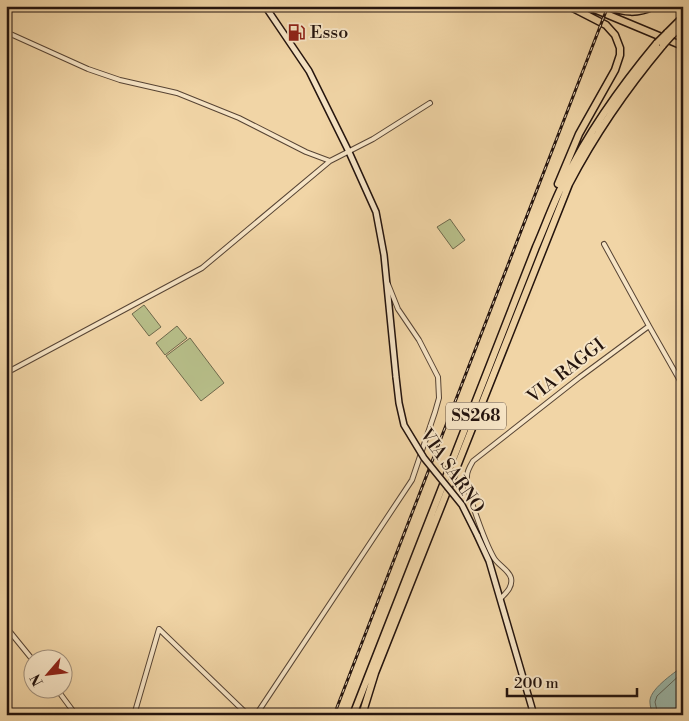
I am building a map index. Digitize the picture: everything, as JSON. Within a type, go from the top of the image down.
[{"type":"highway","points":[[536,246],[544,218],[579,134],[615,70],[620,55],[620,48],[615,35],[606,25],[569,6]]},
{"type":"highway","points":[[582,6],[598,11]]},
{"type":"highway","points":[[587,6],[683,46]]},
{"type":"highway","points":[[608,6],[619,11],[632,12],[654,6]]},
{"type":"highway","name":"SS268","points":[[353,715],[536,246],[564,182],[581,151],[624,84],[683,17]]},
{"type":"highway","points":[[669,34],[683,26]]},
{"type":"highway","name":"SS268","points":[[362,715],[375,673],[562,198],[585,154],[660,44]]},
{"type":"street","name":"VIA SARNO","points":[[266,6],[309,71],[349,152],[377,217],[384,255],[399,403],[404,425],[424,458],[462,505],[489,561],[534,715]]},
{"type":"street","points":[[6,32],[88,70],[120,80],[177,93],[239,118],[306,152],[330,161]]},
{"type":"street","points":[[6,373],[202,268],[330,161],[373,139],[430,103]]},
{"type":"street","points":[[604,244],[683,386]]},
{"type":"street","points":[[256,715],[412,480],[435,412],[439,398],[438,377],[419,340],[398,309],[386,277]]},
{"type":"street","name":"VIA RAGGI","points":[[501,598],[508,591],[511,578],[494,559],[479,524],[467,484],[468,470],[473,462],[503,437],[649,326]]},
{"type":"street","points":[[6,627],[23,648]]},
{"type":"street","points":[[134,715],[158,630],[248,715]]},
{"type":"street","points":[[63,698],[76,715]]},
{"type":"green space","points":[[450,219],[465,240],[453,249],[437,227]]},
{"type":"green space","points":[[144,305],[161,327],[149,336],[132,314]]},
{"type":"green space","points":[[177,326],[187,338],[165,355],[156,343]]},
{"type":"green space","points":[[190,338],[224,383],[201,401],[166,356]]},
{"type":"water","points":[[683,666],[683,715],[653,715],[650,698],[653,693]]},
{"type":"railway","points":[[334,715],[608,6]]},
{"type":"place","name":"Esso","points":[[296,32]]}]
